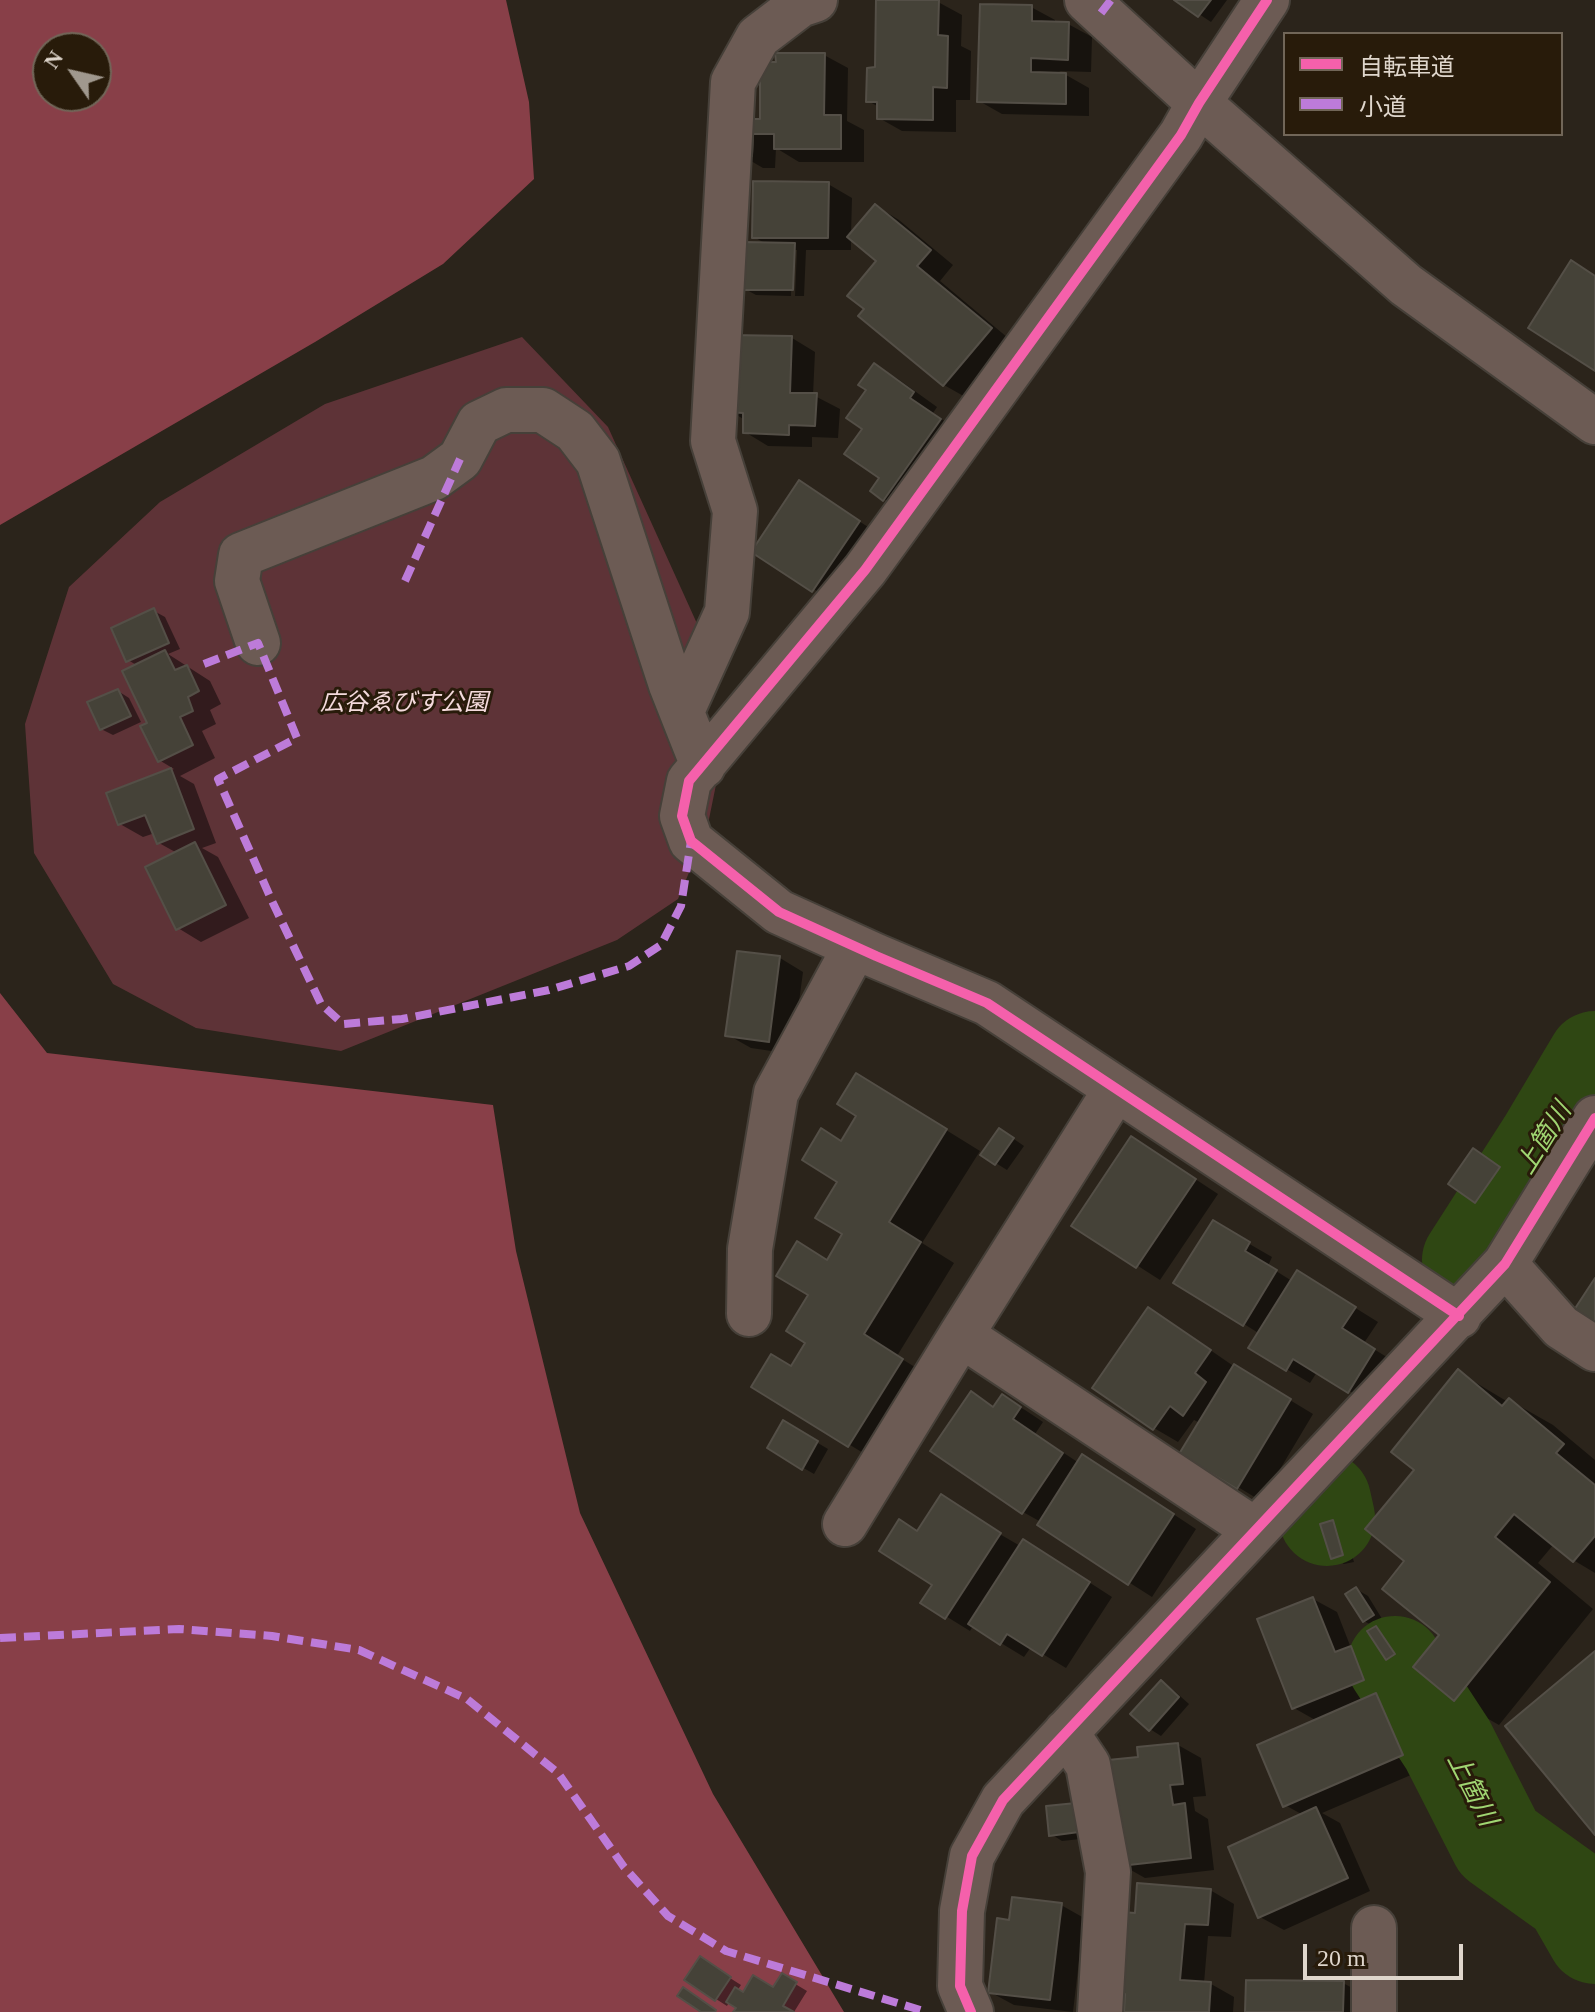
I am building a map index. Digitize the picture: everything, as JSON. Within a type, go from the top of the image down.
[{"type":"street","points":[[682,711],[727,612],[735,511],[713,441],[733,82],[758,37],[800,5],[815,0]]},
{"type":"street","points":[[1087,0],[1406,285],[1595,422]]},
{"type":"street","points":[[1267,0],[1181,135],[865,570],[689,781],[682,816],[691,841],[779,912],[987,1003],[1459,1316]]},
{"type":"street","points":[[258,643],[237,581],[241,555],[434,478],[460,459],[479,423],[506,410],[543,410],[575,431],[598,461],[671,685],[703,766]]},
{"type":"street","points":[[749,1314],[750,1249],[776,1093],[855,947]]},
{"type":"street","points":[[845,1524],[1116,1089]]},
{"type":"street","points":[[971,2012],[960,1986],[962,1911],[972,1856],[1003,1800],[1505,1264],[1595,1118]]},
{"type":"street","points":[[1505,1264],[1561,1327],[1595,1349]]},
{"type":"street","points":[[961,1335],[1255,1530]]},
{"type":"street","points":[[1066,1732],[1088,1765],[1108,1872],[1100,2012]]},
{"type":"street","points":[[1374,1928],[1374,2012]]},
{"type":"green space","name":"広谷ゑびす公園","points":[[522,337],[608,427],[704,639],[707,715],[719,770],[707,829],[678,899],[617,940],[341,1051],[196,1028],[113,984],[34,853],[25,724],[69,587],[160,502],[325,404]]},
{"type":"shaded area","points":[[0,0],[506,0],[529,102],[534,179],[443,264],[0,525]]},
{"type":"shaded area","points":[[0,993],[47,1053],[493,1105],[516,1251],[580,1513],[713,1794],[844,2012],[0,2012]]},
{"type":"building","points":[[876,0],[939,0],[938,35],[948,36],[947,88],[933,87],[933,120],[877,119],[877,102],[866,102],[867,68],[875,67]]},
{"type":"building","points":[[1174,0],[1211,0],[1198,17]]},
{"type":"building","points":[[980,4],[1032,5],[1032,21],[1069,22],[1068,60],[1031,58],[1031,72],[1066,73],[1066,104],[977,102]]},
{"type":"building","points":[[775,53],[825,53],[824,115],[841,115],[841,149],[774,149],[774,134],[753,134],[752,156],[737,155],[737,119],[760,119],[760,62],[776,62]]},
{"type":"building","points":[[753,181],[829,182],[828,238],[752,238]]},
{"type":"building","points":[[875,204],[931,250],[917,266],[992,328],[943,386],[858,316],[864,309],[847,296],[876,261],[847,237]]},
{"type":"building","points":[[744,242],[795,243],[793,290],[743,290]]},
{"type":"building","points":[[1571,260],[1595,276],[1595,371],[1528,328]]},
{"type":"building","points":[[730,335],[792,336],[790,393],[817,393],[815,426],[789,425],[789,435],[743,433],[743,413],[728,412]]},
{"type":"building","points":[[874,363],[914,392],[910,398],[941,419],[883,501],[870,491],[879,478],[844,454],[862,429],[846,418],[866,390],[858,385]]},
{"type":"building","points":[[799,480],[860,521],[812,592],[751,552]]},
{"type":"building","points":[[154,608],[169,643],[126,662],[111,628]]},
{"type":"building","points":[[165,650],[175,670],[187,665],[199,691],[188,697],[193,711],[180,717],[193,745],[158,762],[140,726],[147,723],[122,671]]},
{"type":"building","points":[[118,689],[131,716],[100,730],[87,702]]},
{"type":"building","points":[[171,768],[194,829],[157,844],[145,815],[118,825],[106,793]]},
{"type":"building","points":[[195,842],[226,905],[176,930],[145,867]]},
{"type":"building","points":[[737,951],[780,956],[769,1042],[725,1036]]},
{"type":"building","points":[[856,1073],[947,1129],[889,1222],[921,1242],[864,1334],[903,1359],[848,1447],[751,1387],[771,1354],[791,1366],[805,1343],[786,1331],[808,1295],[776,1276],[797,1241],[827,1260],[842,1234],[815,1218],[837,1182],[802,1160],[821,1128],[841,1141],[856,1116],[837,1104]]},
{"type":"building","points":[[999,1128],[1014,1138],[995,1165],[980,1155]]},
{"type":"building","points":[[1131,1136],[1196,1179],[1136,1268],[1071,1226]]},
{"type":"building","points":[[1473,1148],[1500,1167],[1475,1203],[1448,1184]]},
{"type":"building","points":[[1213,1220],[1250,1242],[1245,1251],[1277,1270],[1243,1326],[1173,1283]]},
{"type":"building","points":[[1297,1270],[1356,1307],[1342,1328],[1375,1349],[1348,1393],[1293,1359],[1286,1371],[1248,1348]]},
{"type":"building","points":[[1595,1278],[1595,1324],[1574,1310]]},
{"type":"building","points":[[1148,1307],[1211,1350],[1195,1373],[1206,1382],[1183,1416],[1170,1406],[1153,1430],[1092,1388]]},
{"type":"building","points":[[1234,1364],[1291,1399],[1237,1489],[1179,1454]]},
{"type":"building","points":[[1458,1369],[1502,1406],[1509,1398],[1564,1444],[1556,1453],[1595,1485],[1595,1536],[1573,1562],[1514,1514],[1495,1537],[1550,1582],[1454,1701],[1413,1667],[1439,1635],[1382,1589],[1404,1561],[1365,1529],[1414,1470],[1391,1452]]},
{"type":"building","points":[[971,1391],[993,1407],[1002,1394],[1021,1407],[1013,1419],[1063,1453],[1022,1514],[930,1451]]},
{"type":"building","points":[[783,1420],[818,1441],[802,1470],[767,1448]]},
{"type":"building","points":[[1082,1454],[1174,1514],[1128,1585],[1037,1525]]},
{"type":"building","points":[[941,1494],[1001,1533],[945,1619],[920,1603],[932,1585],[879,1551],[899,1519],[917,1531]]},
{"type":"building","points":[[1333,1520],[1343,1555],[1331,1559],[1320,1524]]},
{"type":"building","points":[[1023,1539],[1090,1582],[1042,1656],[1007,1634],[1000,1645],[968,1624]]},
{"type":"building","points":[[1356,1587],[1374,1615],[1363,1622],[1345,1594]]},
{"type":"building","points":[[1313,1597],[1335,1652],[1351,1646],[1364,1680],[1292,1709],[1257,1619]]},
{"type":"building","points":[[1376,1626],[1395,1654],[1386,1660],[1367,1631]]},
{"type":"building","points":[[1595,1651],[1595,1835],[1505,1726]]},
{"type":"building","points":[[1161,1680],[1179,1697],[1149,1731],[1130,1714]]},
{"type":"building","points":[[1376,1693],[1403,1755],[1283,1807],[1257,1745]]},
{"type":"building","points":[[1178,1743],[1183,1784],[1170,1785],[1173,1805],[1185,1803],[1191,1858],[1120,1866],[1108,1760],[1138,1757],[1137,1747]]},
{"type":"building","points":[[1076,1803],[1079,1832],[1049,1836],[1046,1806]]},
{"type":"building","points":[[1316,1807],[1348,1878],[1258,1918],[1228,1847]]},
{"type":"building","points":[[1137,1883],[1211,1889],[1208,1925],[1185,1924],[1180,1980],[1211,1982],[1209,2012],[1124,2012],[1125,1994],[1116,1993],[1122,1912],[1135,1913]]},
{"type":"building","points":[[1012,1897],[1062,1903],[1050,2000],[988,1993],[997,1918],[1009,1920]]},
{"type":"building","points":[[700,1956],[731,1977],[715,2001],[684,1980]]},
{"type":"building","points":[[782,1973],[797,1982],[783,2006],[794,2012],[733,2012],[736,2008],[726,2002],[735,1987],[743,1992],[753,1975],[773,1987]]},
{"type":"building","points":[[1246,1980],[1344,1981],[1343,2012],[1245,2012]]},
{"type":"building","points":[[683,1987],[715,2012],[701,2012],[677,1996]]},
{"type":"waterway","name":"上箇川","points":[[1470,1260],[1595,1059]]},
{"type":"waterway","name":"上箇川","points":[[1323,1500],[1327,1518]]},
{"type":"waterway","name":"上箇川","points":[[1395,1664],[1448,1745],[1498,1843],[1572,1896],[1595,1936]]},
{"type":"marked path","points":[[1101,13],[1111,0]]},
{"type":"marked path","points":[[405,581],[460,459]]},
{"type":"marked path","points":[[204,664],[258,643],[297,738],[218,779],[321,1004],[343,1024],[402,1019],[549,990],[629,966],[661,945],[681,906],[691,841]]},
{"type":"marked path","points":[[0,1638],[179,1629],[272,1636],[359,1650],[467,1699],[558,1773],[624,1867],[668,1916],[726,1951],[927,2012]]},
{"type":"cycle path","points":[[1267,0],[1181,135],[865,570],[689,781],[682,816],[691,841],[779,912],[987,1003],[1459,1316]]},
{"type":"cycle path","points":[[971,2012],[960,1986],[962,1911],[972,1856],[1003,1800],[1505,1264],[1595,1118]]}]
